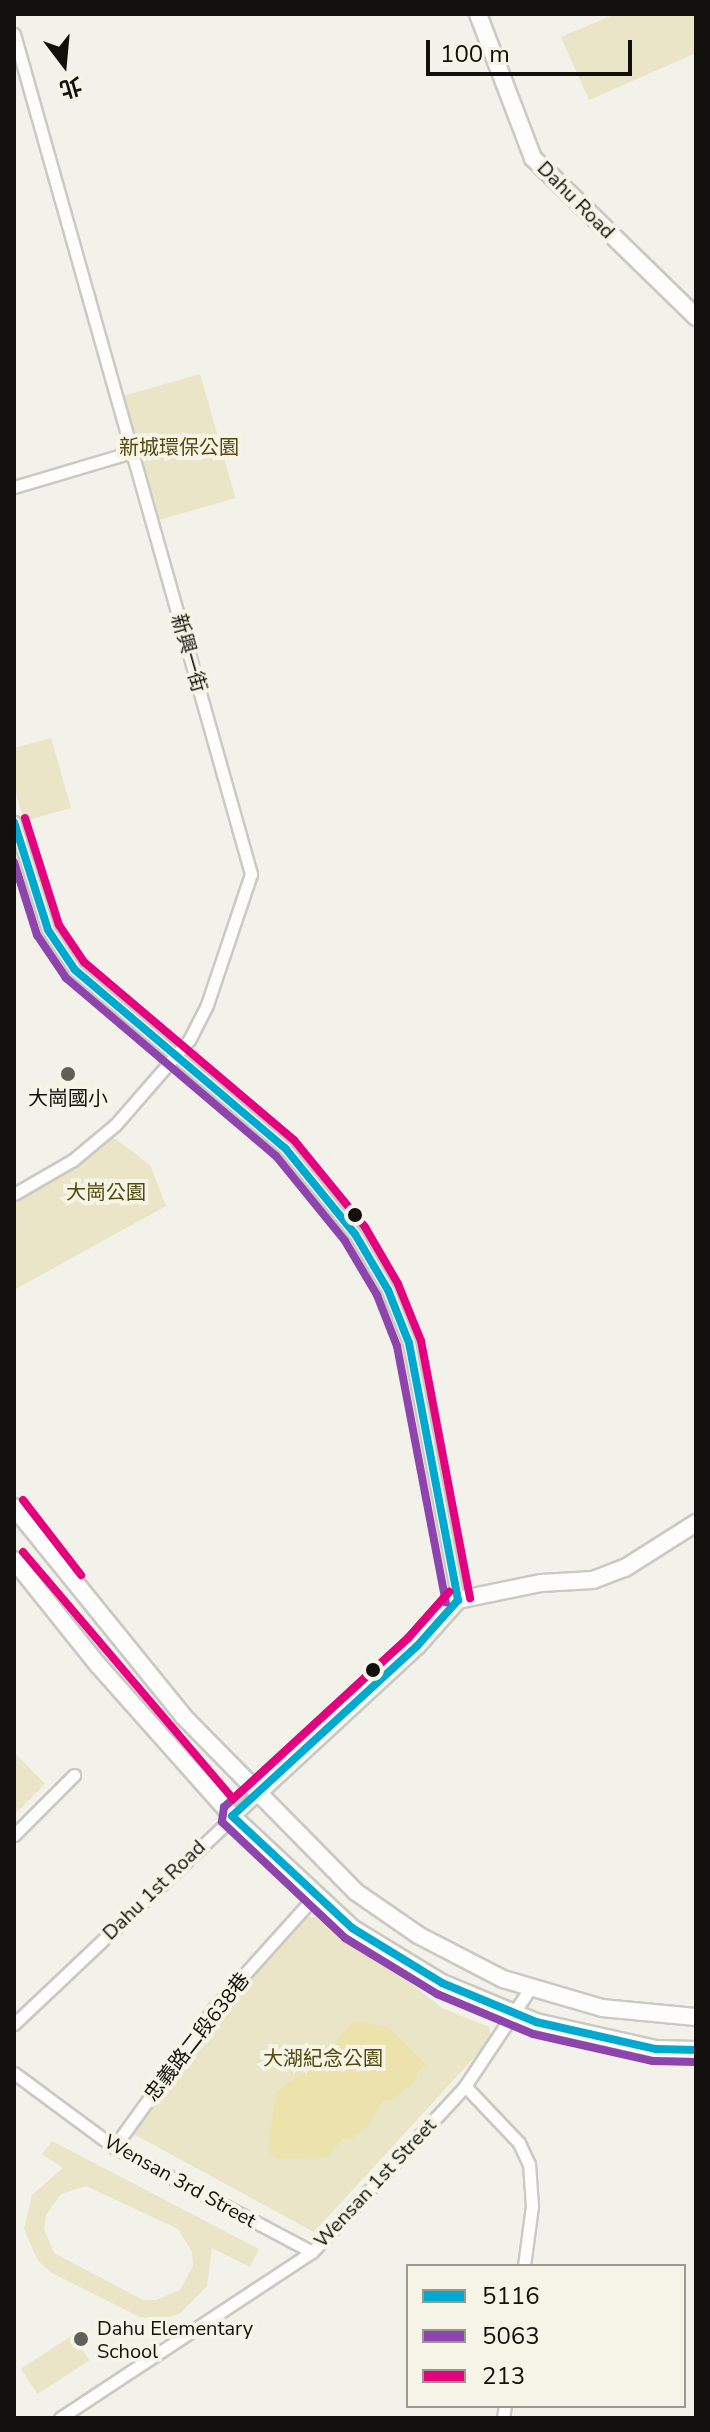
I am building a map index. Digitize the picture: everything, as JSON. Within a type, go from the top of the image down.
[{"type":"street","name":"Dahu Road","points":[[478,14],[533,158],[696,317]]},
{"type":"street","name":"新興一街","points":[[14,34],[251,874],[207,1005],[175,1056],[115,1125],[73,1160],[14,1194]]},
{"type":"street","points":[[14,487],[132,452]]},
{"type":"street","points":[[14,824],[48,930],[75,970],[285,1148],[355,1234],[388,1290],[409,1343],[458,1600],[541,1583],[593,1580],[625,1568],[696,1523]]},
{"type":"street","points":[[14,1507],[183,1716],[356,1892],[418,1935],[503,1979],[602,2008],[696,2017]]},
{"type":"street","points":[[14,1560],[99,1666],[232,1816],[352,1928],[442,1983],[517,2014],[656,2049],[696,2050]]},
{"type":"street","name":"Dahu 1st Road","points":[[14,2024],[232,1816],[417,1646],[458,1600]]},
{"type":"street","points":[[14,1835],[74,1775]]},
{"type":"street","name":"忠義路二段638巷","points":[[114,2147],[216,2006],[316,1895]]},
{"type":"street","name":"Wensan 1st Street","points":[[60,2418],[312,2252],[465,2086],[517,2014],[531,1987]]},
{"type":"street","name":"Wensan 3rd Street","points":[[14,2073],[114,2147],[312,2252]]},
{"type":"street","points":[[465,2086],[519,2143],[529,2164],[532,2206],[524,2264]]},
{"type":"green space","points":[[615,14],[696,14],[696,53],[589,100],[561,37]]},
{"type":"green space","name":"新城環保公園","points":[[200,374],[236,498],[159,520],[123,396]]},
{"type":"green space","points":[[51,738],[71,808],[24,821],[14,786],[14,748]]},
{"type":"green space","name":"大崗公園","points":[[110,1135],[150,1165],[166,1206],[14,1290],[14,1198]]},
{"type":"green space","points":[[14,1752],[45,1784],[14,1815]]},
{"type":"green space","name":"大湖紀念公園","points":[[305,1917],[315,1917],[381,1960],[442,2008],[489,2027],[492,2038],[314,2232],[128,2131],[251,1967]]},
{"type":"green space","points":[[52,2141],[259,2249],[250,2267],[212,2248],[207,2286],[179,2314],[160,2319],[140,2317],[52,2273],[38,2261],[24,2229],[32,2195],[63,2168],[42,2154]],"holes":[[[86,2186],[178,2229],[192,2252],[193,2266],[180,2290],[156,2300],[143,2300],[54,2253],[44,2229],[46,2215],[61,2194]]]},
{"type":"green space","points":[[73,2335],[89,2360],[37,2394],[21,2369]]},
{"type":"shaded area","points":[[354,2021],[388,2027],[426,2065],[417,2072],[417,2080],[391,2101],[383,2100],[368,2126],[350,2140],[343,2138],[328,2157],[277,2159],[268,2151],[276,2091],[308,2070]]},
{"type":"transit line","name":"213","points":[[25,818],[59,925],[84,962],[294,1140],[365,1227],[398,1284],[421,1341],[470,1598]]},
{"type":"transit line","name":"5116","points":[[14,822],[48,930],[75,970],[285,1148],[355,1234],[388,1290],[409,1343],[458,1600]]},
{"type":"transit line","name":"5063","points":[[14,862],[37,935],[66,978],[276,1156],[345,1241],[377,1295],[397,1346],[446,1602]]},
{"type":"transit line","name":"213","points":[[23,1500],[81,1575]]},
{"type":"transit line","name":"213","points":[[23,1552],[233,1799],[408,1638],[449,1592]]},
{"type":"transit line","name":"5063","points":[[449,1592],[408,1638],[224,1807],[222,1822],[345,1938],[437,1994],[533,2034],[653,2061],[696,2062]]},
{"type":"transit line","name":"5116","points":[[458,1600],[417,1646],[232,1816],[352,1928],[442,1983],[536,2022],[656,2049],[696,2050]]},
{"type":"place","name":"大崗國小","points":[[68,1074]]},
{"type":"place","name":"Dahu Elementary School","points":[[81,2339]]}]
